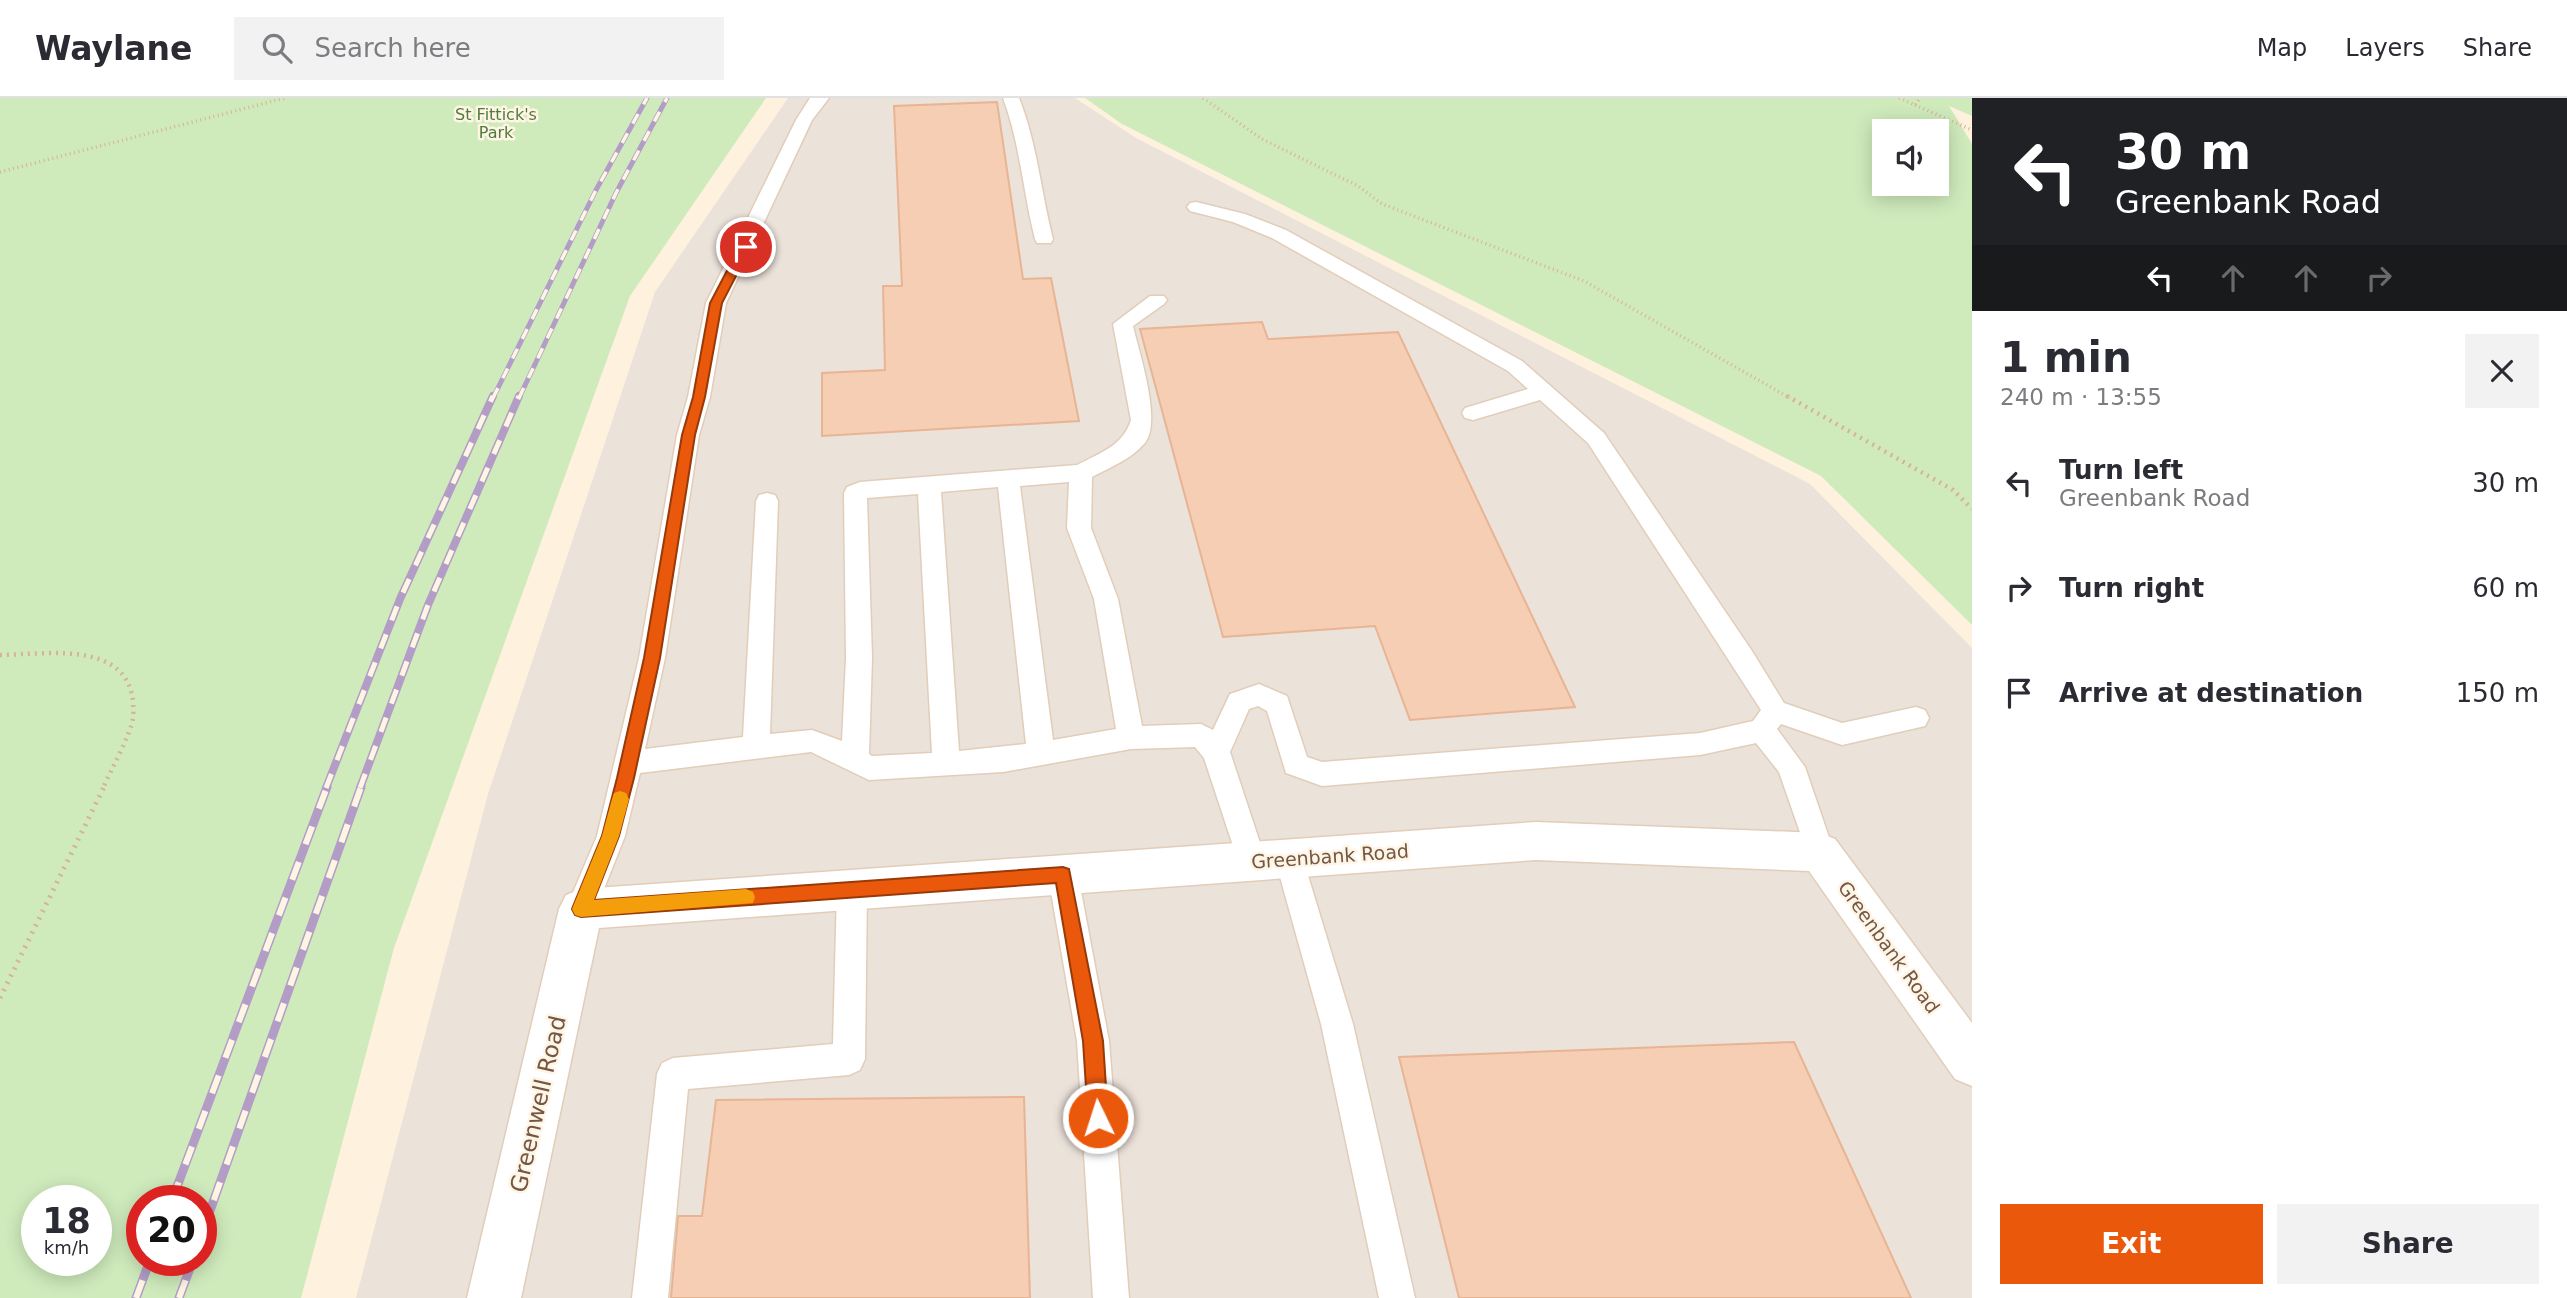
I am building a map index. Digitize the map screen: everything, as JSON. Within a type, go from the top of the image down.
[{"type":"street","name":"Greenbank Road","points":[[581,909],[1536,841],[1820,852],[1972,1062]]},
{"type":"street","name":"Greenwell Road","points":[[494,1298],[581,909]]},
{"type":"lane","points":[[581,909],[611,836],[652,658],[688,435],[699,397],[716,303],[804,120],[816,101],[821,98]]},
{"type":"lane","points":[[1011,98],[1023,129],[1034,201],[1044,239]]},
{"type":"lane","points":[[1196,207],[1239,218],[1279,234],[1515,366],[1596,438],[1744,658],[1768,721],[1791,767],[1820,852]]},
{"type":"lane","points":[[855,760],[859,658],[854,496],[860,490],[1081,473],[1128,446],[1136,439],[1142,420],[1123,324],[1157,300]]},
{"type":"lane","points":[[1473,412],[1544,391]]},
{"type":"lane","points":[[1081,473],[1079,528],[1106,599],[1131,738]]},
{"type":"lane","points":[[1008,480],[1041,753]]},
{"type":"lane","points":[[929,485],[946,764]]},
{"type":"lane","points":[[756,747],[767,500]]},
{"type":"lane","points":[[1216,752],[1239,702],[1259,695],[1278,705],[1296,765],[1322,774],[1700,744],[1768,721],[1842,734],[1916,718]]},
{"type":"lane","points":[[628,763],[812,741],[869,768],[1003,760],[1131,738],[1202,735],[1216,752],[1270,860],[1337,1024],[1397,1298]]},
{"type":"lane","points":[[1063,875],[1093,1041],[1111,1298]]},
{"type":"lane","points":[[650,1298],[673,1074],[849,1059],[852,890]]},
{"type":"path","points":[[0,172],[285,98]]},
{"type":"path","points":[[1203,98],[1262,139],[1358,186],[1382,204],[1584,281],[1953,490],[1972,509]]},
{"type":"path","points":[[1899,98],[1972,130]]},
{"type":"path","points":[[1915,105],[1920,98]]},
{"type":"path","points":[[0,655],[71,653],[100,657],[120,671],[131,695],[133,720],[96,805],[0,998]]},
{"type":"shaded area","points":[[788,98],[1075,98],[1136,138],[1810,484],[1972,648],[1972,1298],[356,1298],[488,794],[655,292]]},
{"type":"green space","name":"St Fittick's Park","points":[[0,98],[766,98],[630,296],[394,948],[301,1298],[0,1298]]},
{"type":"green space","points":[[1085,98],[1972,98],[1972,116],[1949,106],[1972,144],[1972,625],[1821,476],[1122,124]]},
{"type":"building","points":[[997,102],[1023,279],[1051,278],[1079,421],[822,436],[822,373],[885,370],[883,286],[902,286],[894,106]]},
{"type":"building","points":[[1262,322],[1268,339],[1398,332],[1575,707],[1410,720],[1375,626],[1223,637],[1140,329]]},
{"type":"building","points":[[1794,1042],[1911,1298],[1459,1298],[1399,1057]]},
{"type":"building","points":[[1024,1097],[1030,1298],[671,1298],[678,1216],[702,1216],[716,1100]]},
{"type":"railway","points":[[493,398],[596,190],[647,98]]},
{"type":"railway","points":[[519,398],[616,193],[667,98]]},
{"type":"railway","points":[[326,788],[400,599],[493,396]]},
{"type":"railway","points":[[360,788],[428,605],[519,396]]},
{"type":"railway","points":[[178,1185],[327,787]]},
{"type":"railway","points":[[217,1191],[361,787]]},
{"type":"railway","points":[[136,1298],[144,1276]]},
{"type":"railway","points":[[179,1298],[187,1276]]},
{"type":"slow traffic","points":[[620,799],[611,836],[581,909],[746,897]]},
{"type":"route","points":[[746,247],[716,303],[699,397],[688,435],[652,658],[611,836],[581,909],[1063,875],[1093,1041],[1098,1118]]}]
